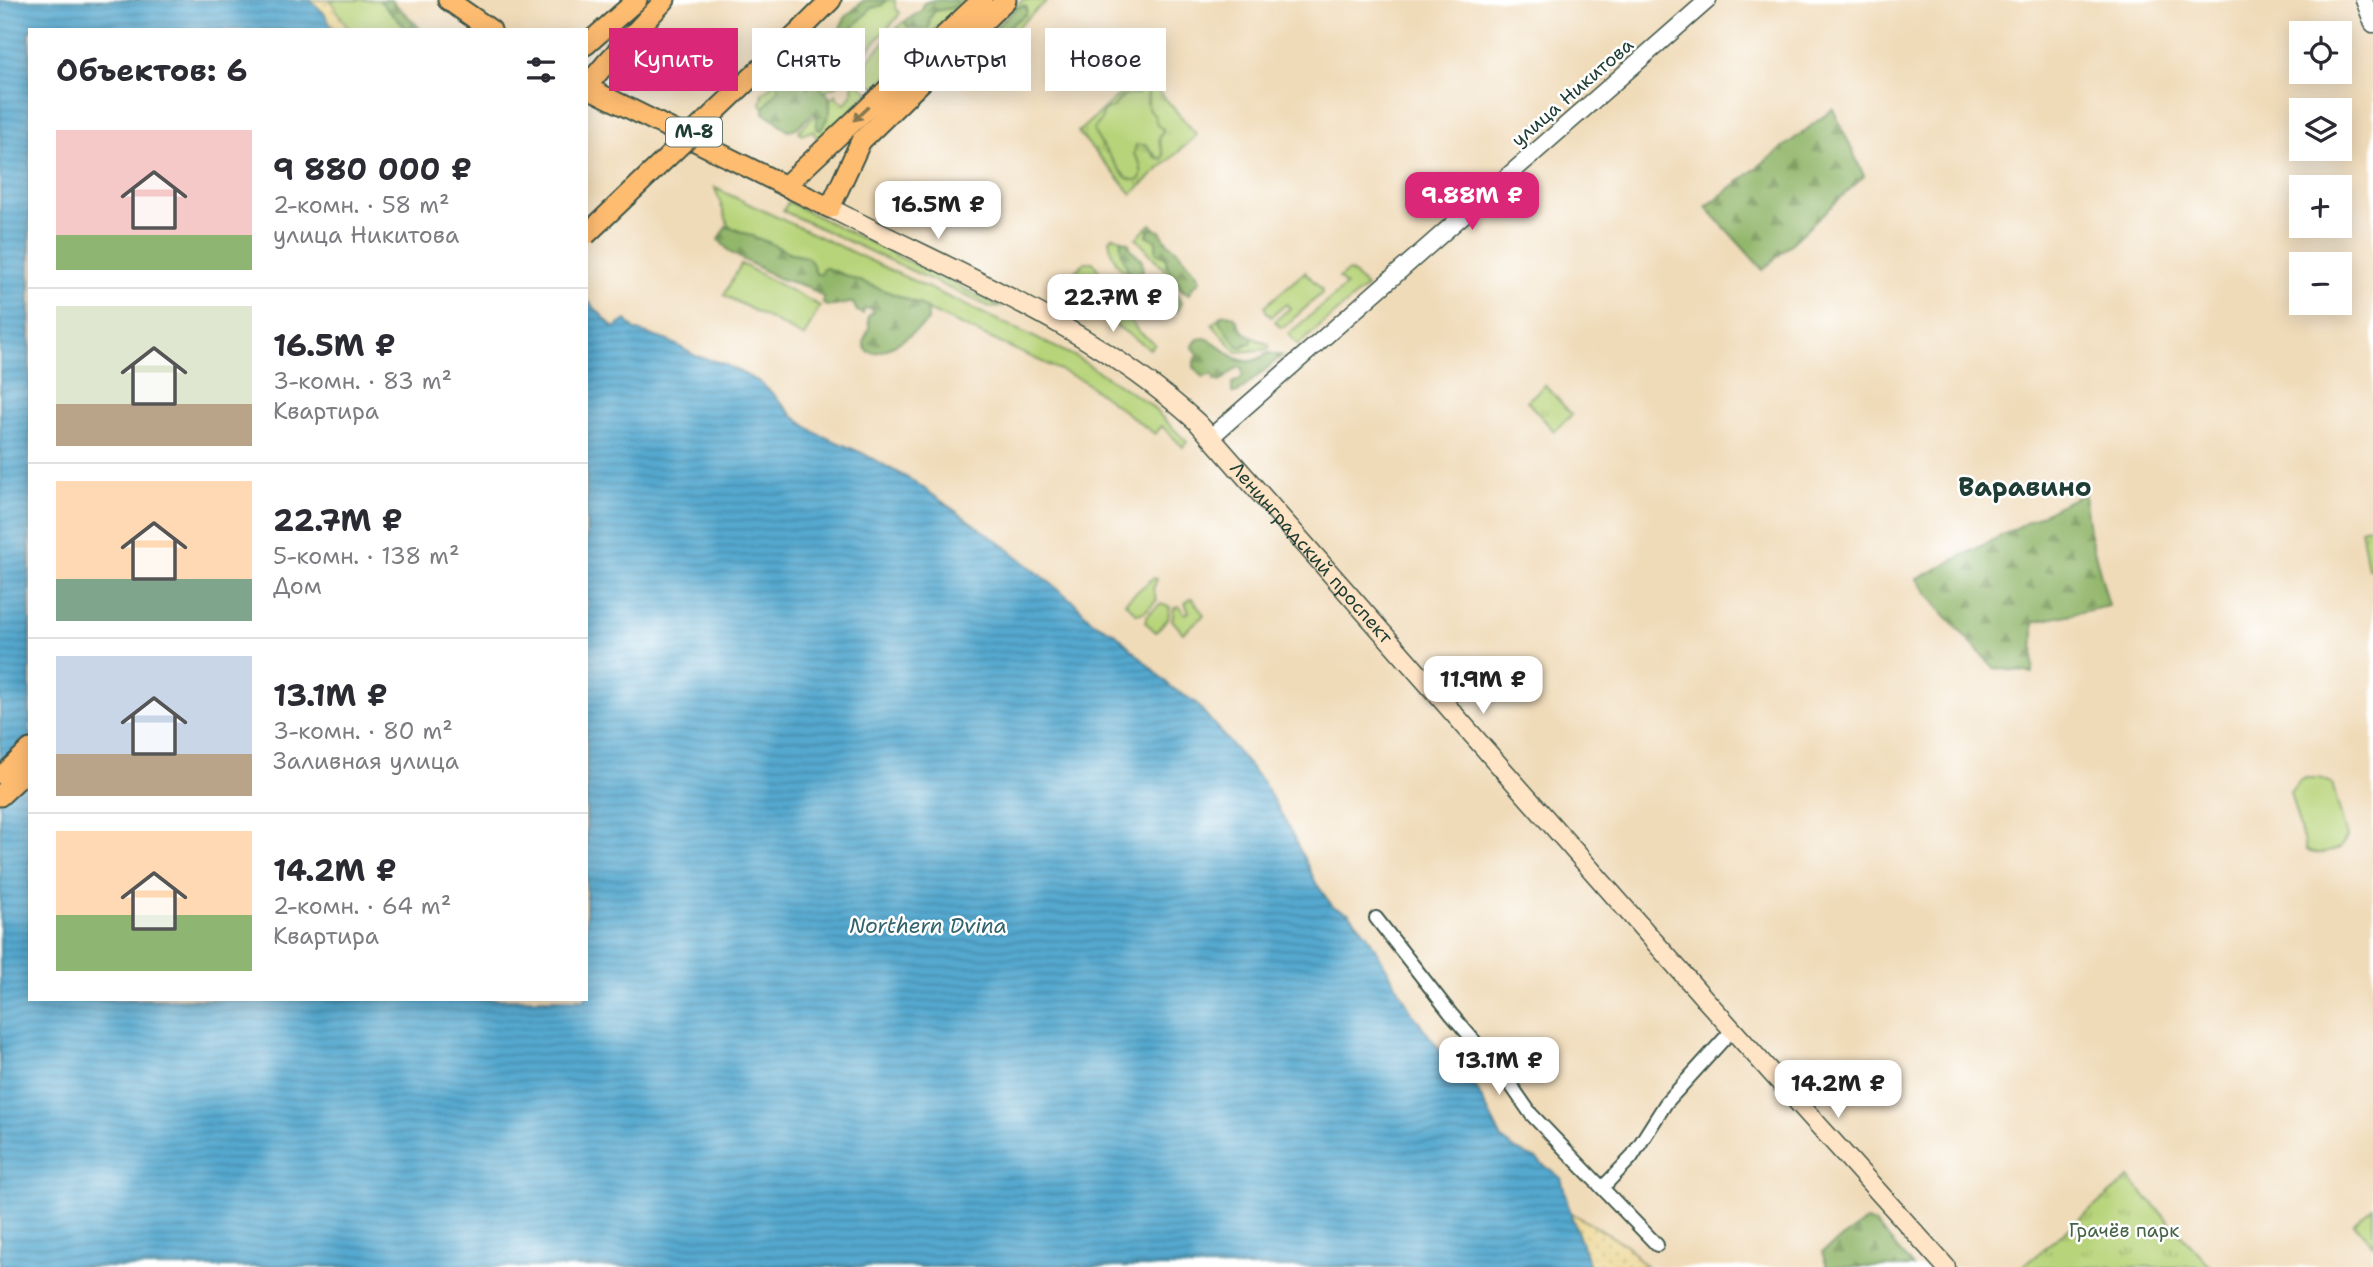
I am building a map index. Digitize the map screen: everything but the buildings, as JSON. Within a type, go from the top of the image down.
[{"type":"main road","points":[[448,0],[488,28]]},
{"type":"main road","points":[[588,43],[637,0]]},
{"type":"main road","points":[[588,85],[665,0]]},
{"type":"main road","name":"М-8","points":[[588,233],[799,22],[812,0]]},
{"type":"main road","name":"М-8","points":[[588,214],[799,22],[831,0]]},
{"type":"main road","points":[[785,186],[982,0]]},
{"type":"main road","points":[[830,208],[861,141],[1006,0]]},
{"type":"main road","name":"Ленинградский проспект","points":[[588,88],[1029,307],[1089,342],[1163,392],[1211,437],[1704,998],[1734,1028],[1804,1111],[1946,1267]]},
{"type":"main road","points":[[0,778],[28,751]]},
{"type":"main road","points":[[0,796],[28,770]]},
{"type":"street","name":"улица Никитова","points":[[1211,437],[1708,0]]},
{"type":"street","points":[[2364,0],[2373,24]]},
{"type":"street","points":[[1376,918],[1451,1014],[1506,1078],[1531,1114],[1657,1245]]},
{"type":"street","points":[[1602,1188],[1632,1158],[1666,1103],[1734,1028]]},
{"type":"green space","points":[[330,0],[379,0],[406,28],[348,28]]},
{"type":"green space","points":[[379,0],[391,0],[420,28],[406,28]]},
{"type":"green space","points":[[864,0],[886,0],[882,5],[871,8],[853,28],[840,28],[846,17]]},
{"type":"green space","points":[[886,0],[895,0],[895,8],[900,13],[888,28],[879,28],[879,38],[865,53],[865,28],[854,28],[871,8],[882,5]]},
{"type":"green space","points":[[933,0],[957,0],[952,8],[935,11],[930,18],[929,28],[907,27],[906,21],[922,10],[924,3]]},
{"type":"green space","points":[[957,0],[966,0],[937,28],[926,28],[929,27],[930,18],[935,11],[953,7]]},
{"type":"green space","points":[[1023,0],[1048,0],[1016,28],[1007,28],[1026,14],[1027,8],[1025,6],[1012,9]]},
{"type":"green space","points":[[1022,6],[1027,8],[1026,14],[1008,28],[994,28]]},
{"type":"green space","points":[[906,21],[906,26],[911,28],[898,28]]},
{"type":"green space","points":[[879,48],[879,84],[870,86],[865,84],[865,68]]},
{"type":"green space","points":[[865,89],[869,92],[815,145],[817,138],[813,131],[802,134],[799,131],[816,114],[817,128],[827,120],[830,99],[836,94],[845,104],[852,93],[865,91]]},
{"type":"green space","points":[[765,91],[777,91],[764,108],[760,102],[763,97],[761,95]]},
{"type":"green space","points":[[777,91],[824,91],[829,96],[830,112],[821,130],[817,129],[817,115],[814,112],[798,127],[788,131],[764,113],[764,108]]},
{"type":"green space","points":[[1123,91],[1140,91],[1138,94],[1124,95],[1113,107],[1103,111],[1101,120],[1093,130],[1127,178],[1139,180],[1142,174],[1140,163],[1134,154],[1136,145],[1145,145],[1155,157],[1162,159],[1164,156],[1159,140],[1163,129],[1157,125],[1155,116],[1148,109],[1148,91],[1159,91],[1197,135],[1132,194],[1078,132]]},
{"type":"green space","points":[[1140,91],[1148,91],[1147,105],[1155,116],[1157,125],[1163,129],[1159,140],[1164,156],[1159,159],[1147,146],[1136,145],[1134,154],[1140,163],[1142,174],[1139,180],[1133,180],[1119,170],[1093,130],[1101,120],[1103,111],[1113,107],[1124,95],[1138,94]]},
{"type":"green space","points":[[1833,109],[1864,176],[1763,270],[1706,207]]},
{"type":"green space","points":[[715,188],[1074,356],[1149,404],[1187,442],[1183,447],[1162,426],[1155,434],[1082,380],[919,304],[826,268],[821,274],[816,274],[807,258],[729,227]]},
{"type":"green space","points":[[788,202],[1001,307],[992,308],[783,211]]},
{"type":"green space","points":[[1151,224],[1155,228],[1149,229],[1147,235],[1156,241],[1158,254],[1166,258],[1166,266],[1184,292],[1136,238]]},
{"type":"green space","points":[[726,226],[791,254],[807,257],[816,274],[821,274],[823,268],[826,268],[919,304],[928,310],[928,321],[884,350],[874,353],[867,351],[864,341],[869,330],[868,317],[873,312],[871,308],[864,309],[863,314],[857,311],[853,303],[826,306],[823,304],[823,297],[808,287],[778,278],[731,253],[719,240]]},
{"type":"green space","points":[[1151,228],[1160,231],[1199,276],[1200,281],[1189,294],[1174,278],[1166,258],[1156,252],[1156,241],[1147,235]]},
{"type":"green space","points":[[1114,236],[1123,240],[1121,249],[1129,273],[1136,277],[1142,290],[1115,261],[1110,247],[1110,239]]},
{"type":"green space","points":[[1121,240],[1128,242],[1142,261],[1143,274],[1165,286],[1180,299],[1182,303],[1178,310],[1166,314],[1144,293],[1136,277],[1128,271]]},
{"type":"green space","points":[[1085,262],[1093,262],[1137,330],[1155,344],[1150,349],[1072,295],[1068,286],[1072,274]]},
{"type":"green space","points":[[741,264],[820,306],[804,337],[724,295]]},
{"type":"green space","points":[[1351,271],[1366,287],[1298,345],[1288,334],[1346,286],[1339,278]]},
{"type":"green space","points":[[1305,272],[1322,293],[1284,327],[1280,327],[1275,321],[1290,308],[1286,304],[1271,317],[1265,306]]},
{"type":"green space","points":[[1224,314],[1235,317],[1243,331],[1252,337],[1252,343],[1238,346],[1219,321]]},
{"type":"green space","points":[[1219,318],[1238,346],[1252,343],[1252,337],[1269,345],[1269,349],[1237,352],[1212,324]]},
{"type":"green space","points":[[1205,338],[1241,360],[1255,360],[1270,353],[1282,356],[1238,393],[1232,393],[1232,383],[1240,380],[1243,375],[1241,367],[1220,382],[1214,380],[1213,374],[1203,377],[1194,367],[1194,361],[1199,355],[1192,346],[1198,339]]},
{"type":"green space","points":[[1545,385],[1572,415],[1554,431],[1527,401]]},
{"type":"green space","points":[[2084,493],[2089,531],[2109,606],[2034,622],[2033,673],[1994,668],[1943,613],[1917,579]]},
{"type":"green space","points":[[2373,526],[2373,567],[2368,568],[2361,529]]},
{"type":"green space","points":[[1153,578],[1157,579],[1153,589],[1157,600],[1144,612],[1137,614],[1125,602]]},
{"type":"green space","points":[[1192,598],[1204,615],[1183,633],[1172,620],[1174,608],[1179,606],[1185,614],[1189,612],[1185,603]]},
{"type":"green space","points":[[1160,604],[1170,607],[1168,619],[1156,632],[1145,622],[1147,615]]},
{"type":"green space","points":[[2305,778],[2319,778],[2332,783],[2347,837],[2340,848],[2323,853],[2306,850],[2290,792]]},
{"type":"green space","name":"Грачёв парк","points":[[2129,1178],[2211,1267],[2022,1267]]},
{"type":"green space","points":[[2373,1207],[2373,1245],[2354,1223]]},
{"type":"green space","points":[[1866,1221],[1876,1224],[1913,1267],[1827,1267],[1822,1252]]},
{"type":"sand","points":[[310,0],[330,0],[348,28],[332,28],[324,13]]},
{"type":"sand","points":[[1570,1212],[1626,1245],[1647,1267],[1590,1267]]},
{"type":"water","name":"Northern Dvina","points":[[0,0],[310,0],[324,13],[332,28],[28,28],[28,1001],[588,1001],[588,301],[614,328],[626,320],[635,330],[671,342],[696,356],[722,363],[758,381],[793,416],[816,433],[862,453],[915,482],[1003,545],[1074,602],[1092,621],[1115,633],[1171,687],[1195,702],[1262,781],[1316,883],[1333,907],[1349,913],[1367,934],[1413,1014],[1460,1077],[1476,1087],[1502,1139],[1516,1150],[1535,1158],[1561,1178],[1590,1267],[0,1267]]},
{"type":"district","name":"Варавино","points":[[2025,487]]}]
